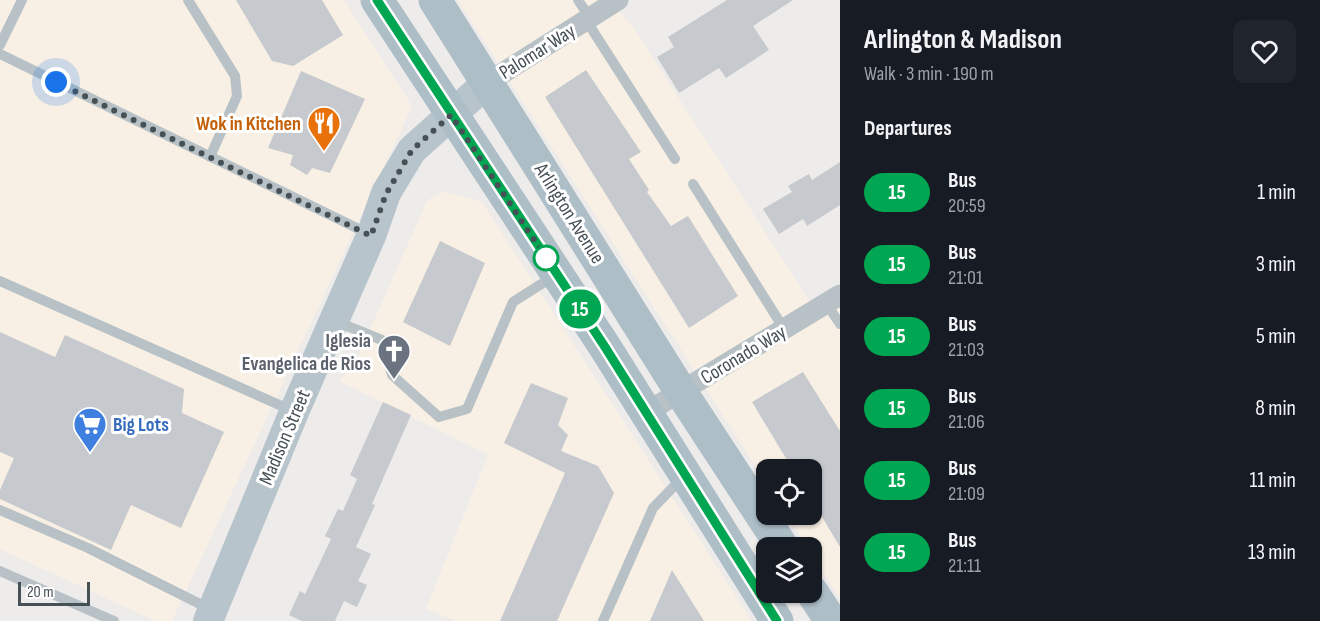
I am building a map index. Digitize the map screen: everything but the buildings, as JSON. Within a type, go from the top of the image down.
[{"type":"main road","points":[[377,0],[647,412],[777,621]]},
{"type":"main road","name":"Arlington Avenue","points":[[435,0],[681,392],[776,537]]},
{"type":"main road","name":"Madison Street","points":[[210,616],[294,412],[371,236],[386,194],[412,150],[487,83]]},
{"type":"main road","points":[[819,603],[831,621]]},
{"type":"street","name":"Palomar Way","points":[[487,83],[618,0]]},
{"type":"street","name":"Coronado Way","points":[[647,412],[833,299]]},
{"type":"lane","points":[[0,45],[22,0]]},
{"type":"lane","points":[[188,0],[236,76],[237,96],[210,157]]},
{"type":"lane","points":[[578,0],[675,159]]},
{"type":"lane","points":[[0,54],[371,236]]},
{"type":"lane","points":[[693,184],[784,329]]},
{"type":"lane","points":[[334,320],[382,340],[393,375],[438,417],[467,409],[513,302],[557,274]]},
{"type":"lane","points":[[0,281],[294,412]]},
{"type":"lane","points":[[833,299],[840,324]]},
{"type":"lane","points":[[603,621],[653,508],[686,474]]},
{"type":"lane","points":[[0,510],[88,549],[210,616]]},
{"type":"lane","points":[[0,571],[114,621]]},
{"type":"shaded area","points":[[0,0],[344,0],[412,106],[172,621],[155,621],[0,549]]},
{"type":"shaded area","points":[[458,0],[610,0],[633,27],[810,302],[840,284],[840,599],[822,570],[822,537],[801,537],[793,525],[822,525],[822,459],[756,459],[756,467]]},
{"type":"shaded area","points":[[445,192],[482,202],[752,621],[456,621],[426,609],[488,455],[339,381],[355,363],[427,201]]},
{"type":"bus line","name":"15","points":[[377,0],[605,347],[777,621]]},
{"type":"place","name":"Wok in Kitchen","points":[[324,152]]},
{"type":"place","name":"Iglesia Evangelica de Rios","points":[[394,380]]},
{"type":"place","name":"Big Lots","points":[[90,453]]},
{"type":"route","points":[[56,82],[371,236],[386,194],[412,150],[451,115],[546,258]]}]
